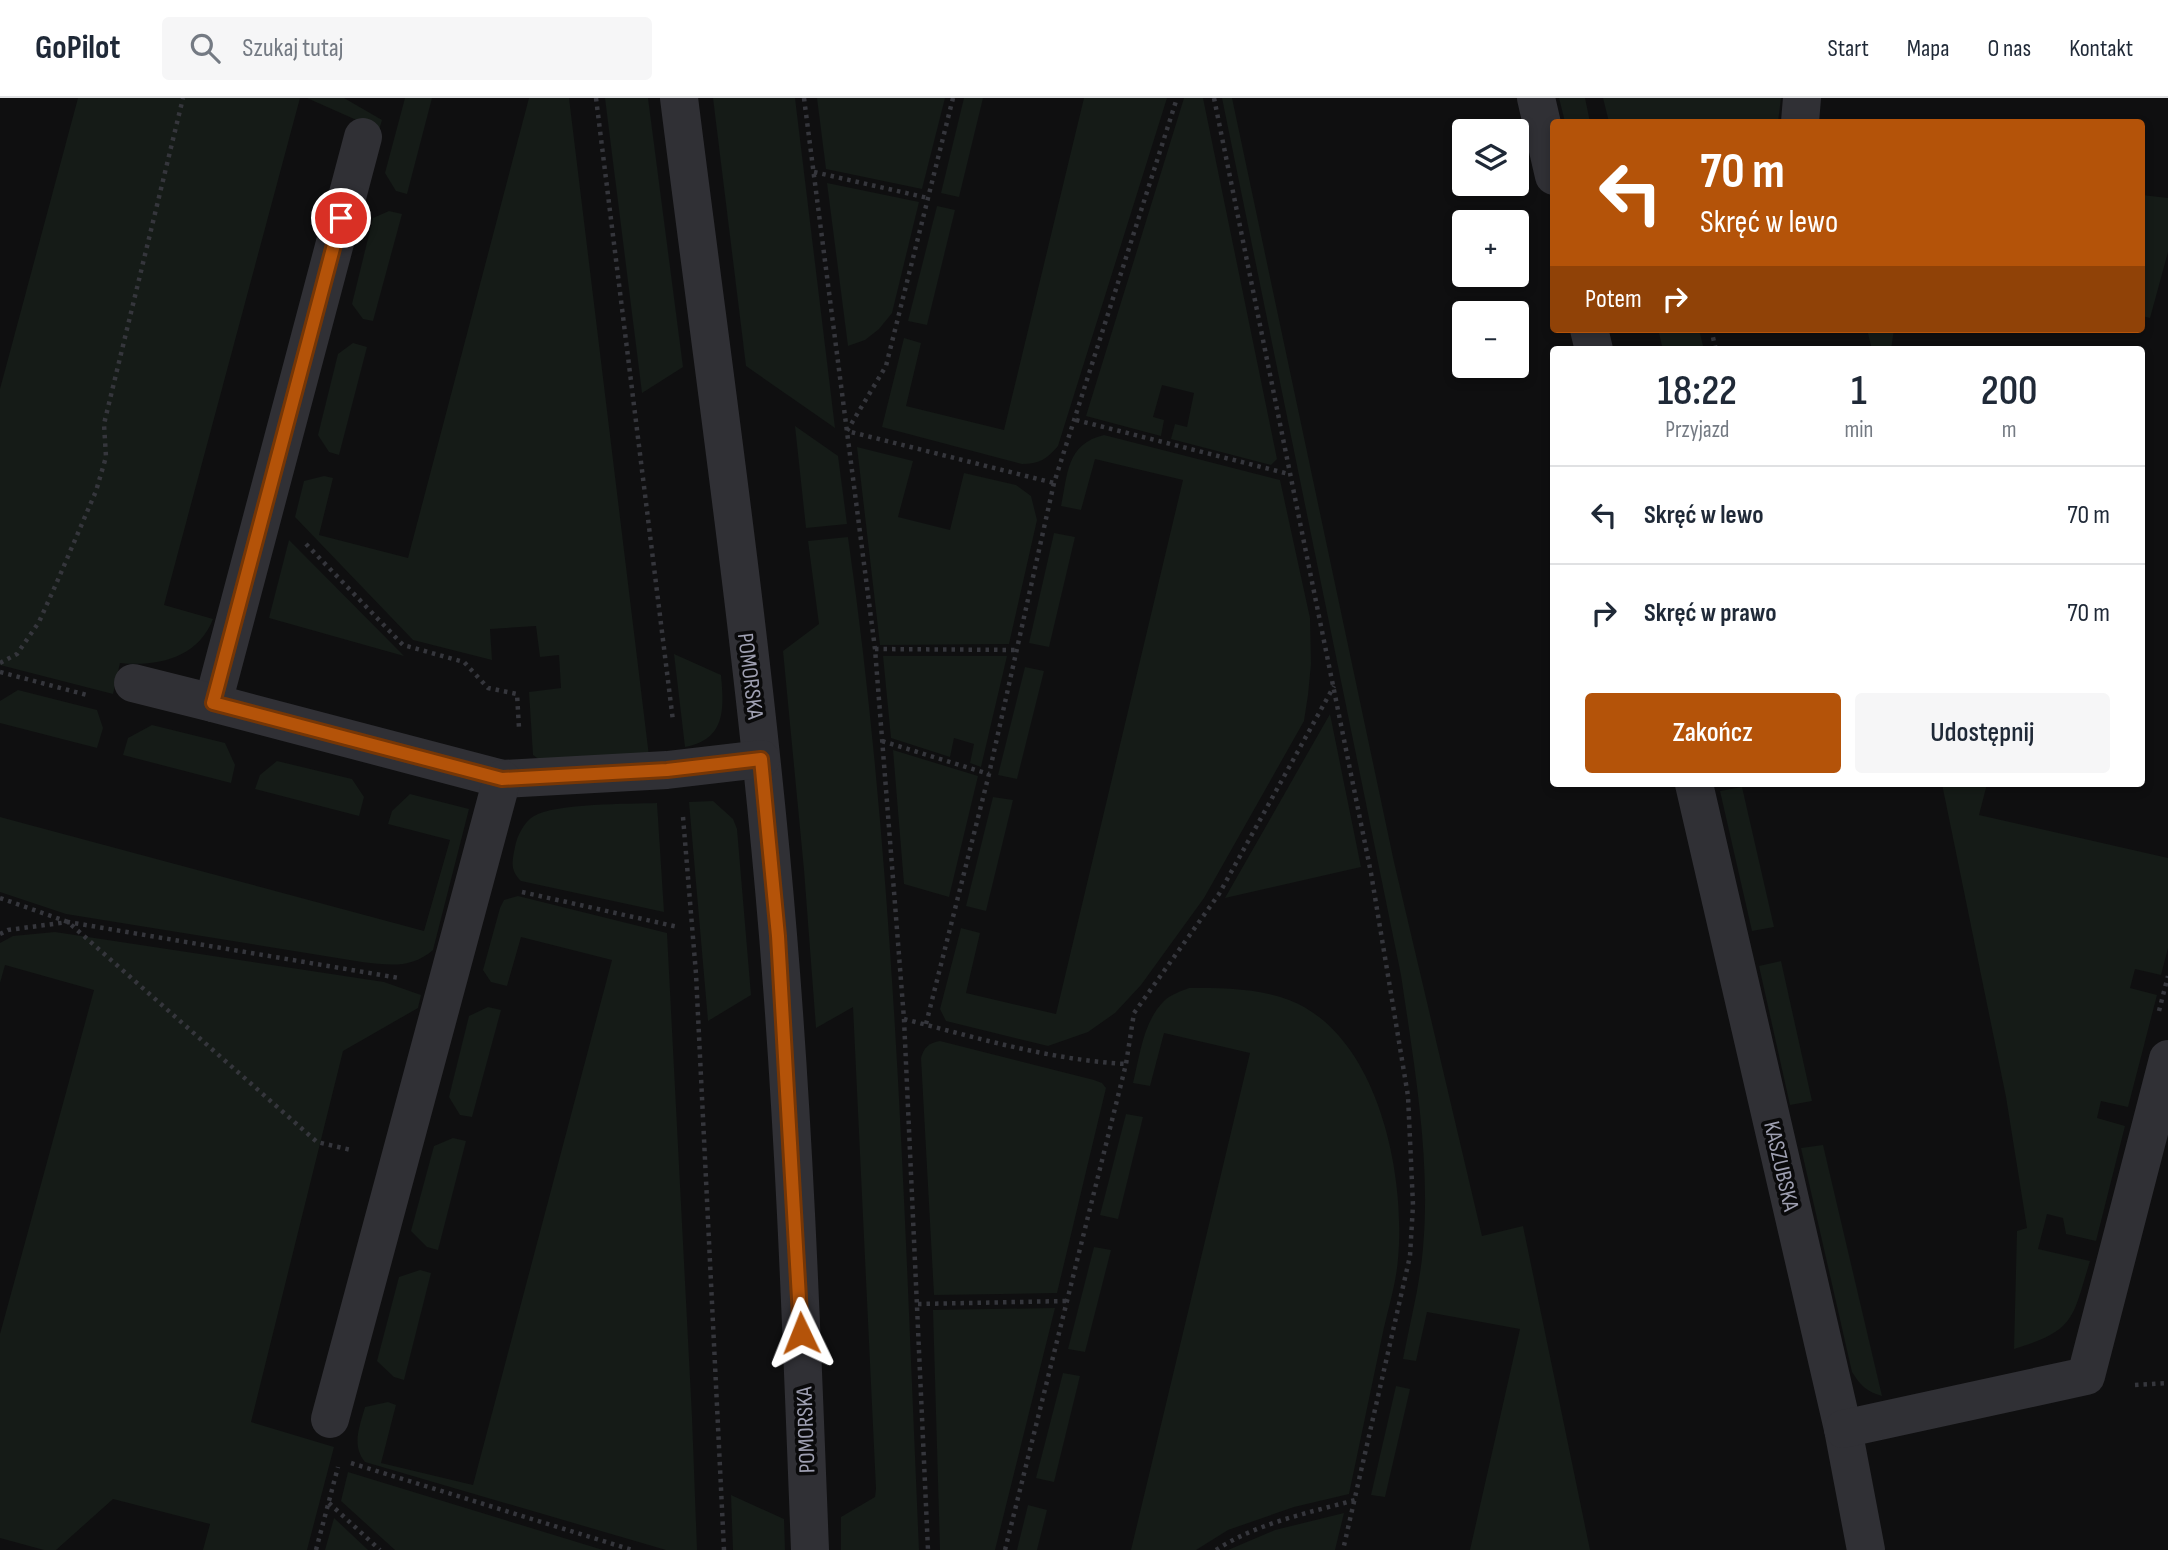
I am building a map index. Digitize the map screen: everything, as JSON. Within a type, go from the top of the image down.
[{"type":"street","name":"POMORSKA","points":[[679,98],[761,759],[778,936],[797,1224],[810,1550]]},
{"type":"street","points":[[1536,98],[1550,159]]},
{"type":"street","points":[[1800,119],[1802,98]]},
{"type":"street","points":[[213,703],[363,137]]},
{"type":"street","points":[[133,683],[521,778],[667,770],[761,759]]},
{"type":"street","points":[[330,1419],[445,992],[521,778]]},
{"type":"street","name":"KASZUBSKA","points":[[1695,787],[1843,1429],[1866,1550]]},
{"type":"street","points":[[1843,1429],[2085,1376],[2168,1059]]},
{"type":"path","points":[[0,663],[17,654],[38,622],[96,491],[106,457],[104,424],[183,98]]},
{"type":"path","points":[[804,98],[875,649],[904,1019],[928,1550]]},
{"type":"path","points":[[847,431],[886,366],[953,98]]},
{"type":"path","points":[[926,1024],[989,774],[1054,483],[1177,98]]},
{"type":"path","points":[[1214,98],[1371,873],[1408,1096],[1413,1205],[1410,1256],[1343,1550]]},
{"type":"path","points":[[814,172],[928,198]]},
{"type":"path","points":[[1076,420],[1289,475]]},
{"type":"path","points":[[847,431],[1054,483]]},
{"type":"path","points":[[301,540],[403,645],[464,662],[488,688],[517,694],[521,778]]},
{"type":"path","points":[[875,649],[1018,650]]},
{"type":"path","points":[[1005,1550],[1126,1064],[1134,1013],[1219,894],[1334,685]]},
{"type":"path","points":[[882,740],[989,774]]},
{"type":"path","points":[[520,892],[678,927]]},
{"type":"path","points":[[0,898],[68,922],[386,974],[445,992]]},
{"type":"path","points":[[0,933],[68,922],[317,1142],[399,1161]]},
{"type":"path","points":[[904,1019],[1043,1053],[1093,1063],[1126,1064]]},
{"type":"path","points":[[917,1304],[1067,1301]]},
{"type":"path","points":[[340,1460],[632,1550]]},
{"type":"path","points":[[1216,1550],[1232,1539],[1275,1522],[1355,1500]]},
{"type":"path","points":[[329,1503],[380,1550]]},
{"type":"shaded area","points":[[78,98],[300,98],[164,605],[213,619],[197,643],[175,657],[148,663],[120,663],[113,694],[0,665],[0,389]]},
{"type":"shaded area","points":[[307,98],[344,98],[382,120],[379,130]]},
{"type":"shaded area","points":[[405,98],[432,98],[407,194],[396,191],[385,173]]},
{"type":"shaded area","points":[[529,98],[569,98],[649,756],[540,760],[533,755],[529,692],[561,688],[559,655],[540,657],[536,626],[490,629],[492,660],[413,640],[295,517],[304,481],[324,476],[333,478],[319,535],[408,558]]},
{"type":"shaded area","points":[[605,98],[648,98],[683,367],[642,393]]},
{"type":"shaded area","points":[[713,98],[795,98],[835,428],[746,366]]},
{"type":"shaded area","points":[[817,98],[945,98],[922,189],[826,169]]},
{"type":"shaded area","points":[[964,98],[983,98],[959,197],[941,193]]},
{"type":"shaded area","points":[[1084,98],[1167,98],[1058,446],[1042,460],[1022,464],[882,427],[904,338],[921,343],[906,406],[1004,430]]},
{"type":"shaded area","points":[[1184,98],[1203,98],[1277,459],[1271,465],[1171,439],[1175,424],[1187,427],[1194,393],[1162,385],[1153,417],[1164,420],[1161,436],[1086,416]]},
{"type":"shaded area","points":[[1222,98],[1232,98],[1394,862],[1482,1236],[1523,1226],[1590,1550],[1470,1550],[1520,1329],[1427,1312],[1416,1361],[1403,1359],[1420,1276],[1425,1214],[1423,1145],[1411,1043],[1401,975]]},
{"type":"shaded area","points":[[1559,98],[1585,98],[1589,119],[1564,119]]},
{"type":"shaded area","points":[[1603,98],[1781,98],[1778,119],[1608,119]]},
{"type":"shaded area","points":[[827,183],[919,202],[892,313],[879,329],[865,340],[848,346]]},
{"type":"shaded area","points":[[2145,195],[2168,198],[2168,252],[2150,318],[2145,317]]},
{"type":"shaded area","points":[[937,206],[955,210],[927,325],[908,321]]},
{"type":"shaded area","points":[[389,211],[402,214],[373,321],[363,319],[352,304],[373,218]]},
{"type":"shaded area","points":[[1659,333],[1700,333],[1703,346],[1662,346]]},
{"type":"shaded area","points":[[1868,333],[1893,333],[1892,346],[1871,346]]},
{"type":"shaded area","points":[[353,343],[367,347],[339,455],[329,452],[318,435],[338,354]]},
{"type":"shaded area","points":[[795,426],[838,456],[847,524],[806,528]]},
{"type":"shaded area","points":[[1104,435],[1280,480],[1310,618],[1311,664],[1304,721],[1204,898],[1141,985],[1115,1013],[1088,1032],[1048,1046],[946,1021],[940,1009],[961,928],[980,933],[966,993],[1056,1014],[1183,480],[1095,459],[1081,510],[1061,506],[1068,472],[1076,453],[1082,445]]},
{"type":"shaded area","points":[[857,447],[913,461],[898,517],[950,530],[964,473],[1016,485],[1031,496],[1037,520],[1009,644],[880,645]]},
{"type":"shaded area","points":[[1054,533],[1075,537],[1049,647],[1029,643]]},
{"type":"shaded area","points":[[848,537],[864,663],[888,916],[903,1169],[919,1550],[841,1550],[841,1517],[875,1497],[876,1489],[853,1007],[816,1028],[783,651],[819,624],[808,541]]},
{"type":"shaded area","points":[[289,540],[404,656],[269,618]]},
{"type":"shaded area","points":[[674,654],[721,675],[720,721],[708,737],[685,747]]},
{"type":"shaded area","points":[[883,656],[1007,656],[981,767],[970,763],[974,744],[954,738],[950,757],[891,738]]},
{"type":"shaded area","points":[[1025,667],[1044,671],[1017,779],[998,775]]},
{"type":"shaded area","points":[[18,690],[97,710],[103,728],[97,748],[0,723],[0,701]]},
{"type":"shaded area","points":[[1330,714],[1361,867],[1225,898]]},
{"type":"shaded area","points":[[152,725],[225,743],[235,765],[231,783],[123,755],[128,738]]},
{"type":"shaded area","points":[[893,750],[978,776],[949,897],[904,884]]},
{"type":"shaded area","points":[[277,761],[352,779],[364,797],[359,816],[255,789],[260,775]]},
{"type":"shaded area","points":[[1742,787],[1774,927],[1752,931],[1720,791]]},
{"type":"shaded area","points":[[1943,787],[1986,787],[1979,815],[2168,858],[2168,948],[2161,975],[2135,969],[2130,988],[2157,995],[2128,1107],[2101,1101],[2097,1118],[2125,1126],[2096,1241],[2066,1234],[2063,1218],[2047,1214],[2038,1249],[2090,1261],[2079,1297],[2061,1328],[2014,1349],[2017,1231],[2027,1228],[2006,1097]]},
{"type":"shaded area","points":[[410,794],[469,809],[433,950],[408,963],[391,965],[362,962],[66,914],[0,892],[0,817],[424,931],[450,840],[388,824],[392,811]]},
{"type":"shaded area","points":[[993,797],[1013,800],[986,911],[966,906]]},
{"type":"shaded area","points":[[713,801],[733,819],[737,829],[751,995],[708,1021],[689,802]]},
{"type":"shaded area","points":[[657,803],[664,912],[521,881],[513,869],[517,838],[534,816],[575,806]]},
{"type":"shaded area","points":[[518,896],[667,933],[697,1550],[666,1550],[365,1462],[358,1449],[358,1435],[365,1407],[388,1402],[396,1405],[381,1463],[473,1485],[612,960],[521,937],[507,986],[491,982],[483,970],[500,908],[504,900]]},
{"type":"shaded area","points":[[55,932],[384,982],[421,995],[418,1008],[343,1051],[251,1422],[334,1447],[307,1550],[203,1550],[210,1524],[113,1499],[56,1550],[44,1550],[0,1538],[0,1334],[94,990],[5,965],[0,983],[0,943],[13,936]]},
{"type":"shaded area","points":[[1781,961],[1812,1101],[1790,1105],[1759,966]]},
{"type":"shaded area","points":[[1189,988],[1252,991],[1289,1000],[1320,1017],[1345,1043],[1365,1074],[1380,1110],[1390,1149],[1397,1187],[1398,1259],[1349,1494],[1294,1507],[1228,1530],[1196,1550],[1131,1550],[1250,1053],[1164,1033],[1150,1086],[1133,1083],[1143,1039],[1151,1019],[1166,999]]},
{"type":"shaded area","points":[[488,1007],[501,1010],[472,1117],[460,1115],[449,1097],[469,1016]]},
{"type":"shaded area","points":[[940,1041],[1094,1080],[1106,1088],[1057,1293],[934,1295],[921,1058],[928,1046]]},
{"type":"shaded area","points":[[1126,1114],[1143,1117],[1118,1219],[1100,1215]]},
{"type":"shaded area","points":[[453,1138],[466,1141],[438,1250],[427,1247],[411,1231],[434,1146]]},
{"type":"shaded area","points":[[1823,1145],[1882,1396],[1864,1387],[1852,1372],[1801,1148]]},
{"type":"shaded area","points":[[1094,1247],[1111,1250],[1085,1352],[1068,1349]]},
{"type":"shaded area","points":[[420,1270],[431,1273],[404,1380],[394,1377],[377,1361],[399,1277]]},
{"type":"shaded area","points":[[1055,1308],[995,1550],[940,1550],[933,1310]]},
{"type":"shaded area","points":[[1063,1373],[1080,1376],[1054,1482],[1036,1478]]},
{"type":"shaded area","points":[[1396,1386],[1410,1389],[1385,1497],[1371,1495]]},
{"type":"shaded area","points":[[348,1472],[603,1550],[395,1550],[341,1501]]},
{"type":"shaded area","points":[[731,1495],[784,1519],[785,1550],[733,1550]]},
{"type":"shaded area","points":[[1028,1505],[1047,1510],[1037,1550],[1017,1550]]},
{"type":"shaded area","points":[[1344,1513],[1335,1550],[1228,1550],[1275,1530]]},
{"type":"shaded area","points":[[334,1518],[368,1550],[325,1550]]},
{"type":"route","points":[[341,218],[213,703],[502,779],[667,770],[761,759],[778,936],[797,1224],[801,1333]]}]
